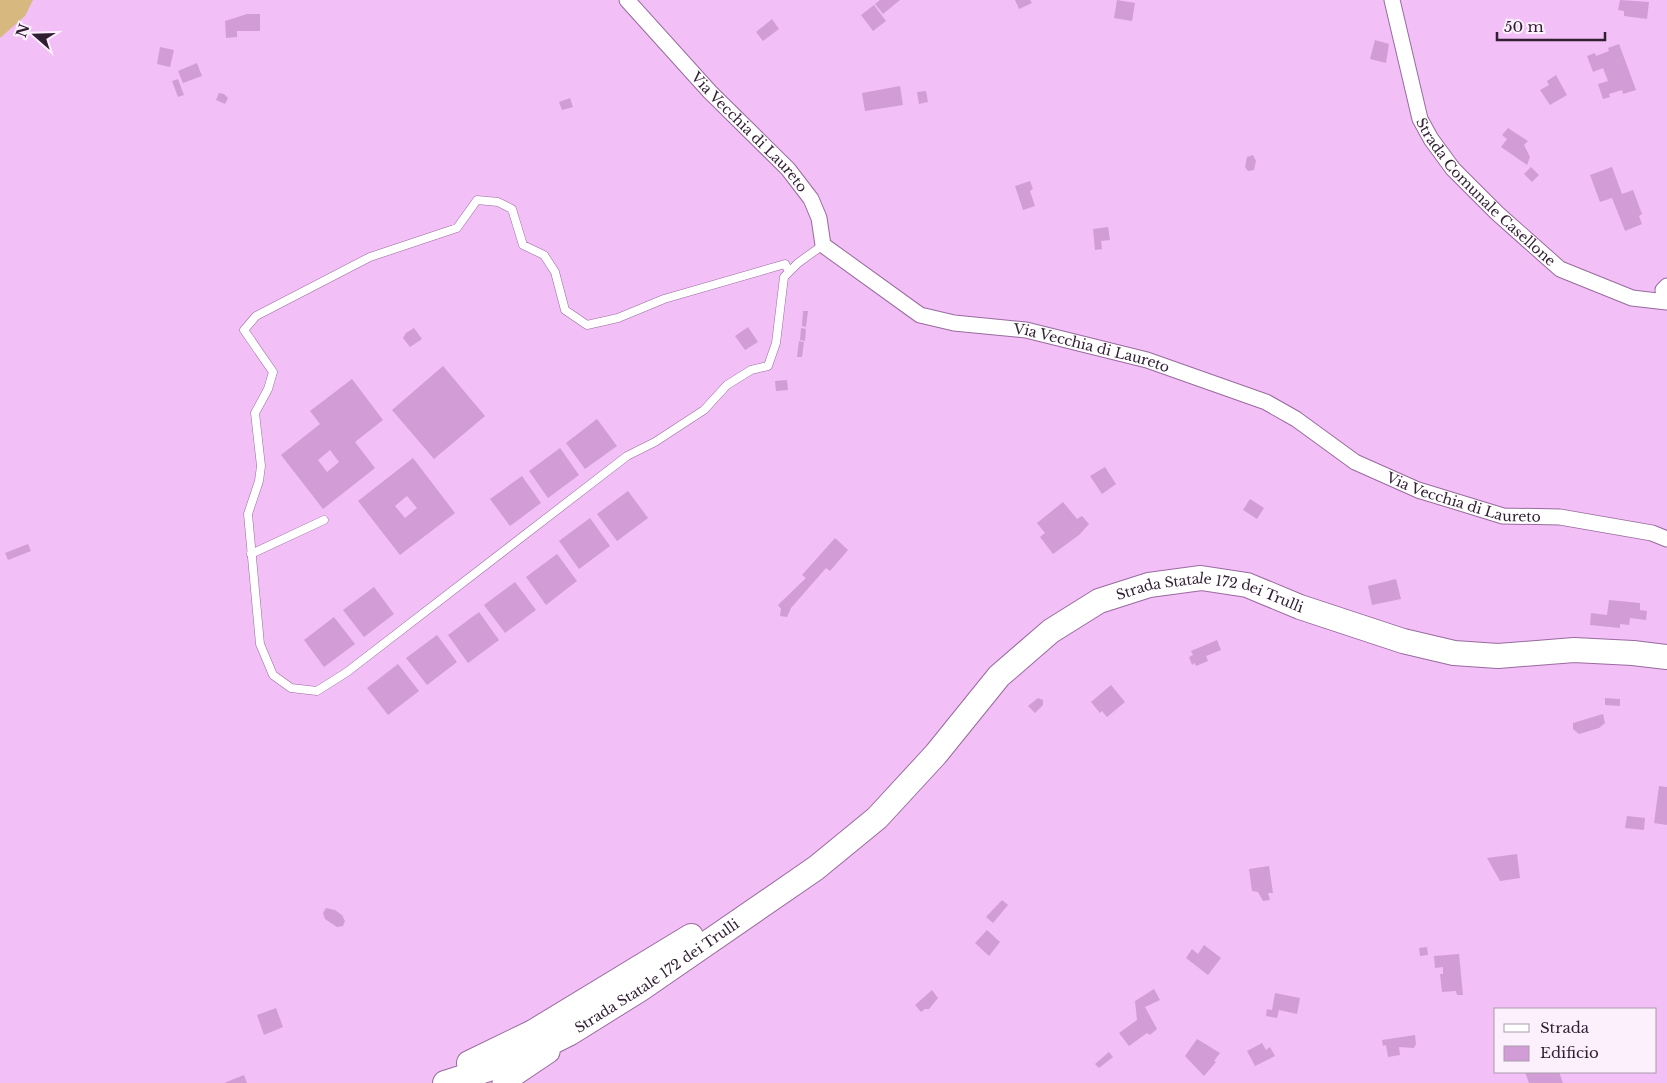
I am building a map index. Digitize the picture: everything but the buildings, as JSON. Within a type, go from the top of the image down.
[{"type":"main road","name":"Strada Statale 172 dei Trulli","points":[[460,1081],[514,1061],[570,1033],[639,990],[816,868],[844,843],[877,818],[936,754],[999,676],[1051,630],[1099,601],[1149,585],[1200,578],[1247,585],[1300,607],[1403,641],[1454,653],[1498,656],[1574,650],[1667,657]]},
{"type":"main road","name":"Strada Statale 172 dei Trulli","points":[[460,1081],[465,1065],[533,1032],[844,843]]},
{"type":"street","name":"Via Vecchia di Laureto","points":[[626,0],[710,92],[788,169],[811,199],[819,218],[823,245],[920,315],[954,323],[1026,330],[1147,360],[1257,399],[1296,419],[1355,462],[1418,490],[1503,516],[1560,517],[1652,533],[1667,539]]},
{"type":"street","name":"Strada Comunale Casellone","points":[[1392,0],[1420,119],[1431,140],[1453,169],[1497,213],[1560,269],[1632,298],[1667,300]]},
{"type":"street","points":[[1667,286],[1663,290],[1667,300]]},
{"type":"street","points":[[503,1083],[544,1056],[570,1033]]},
{"type":"lane","points":[[790,271],[785,264],[664,299],[618,318],[587,325],[565,310],[555,272],[544,255],[523,245],[512,210],[498,202],[477,200],[457,228],[370,257],[256,316],[244,330],[273,372],[268,389],[255,413],[261,466],[248,514],[260,644],[273,675],[291,688],[317,690],[348,672],[627,456],[655,442],[704,410],[727,385],[751,370],[768,366],[776,343],[784,277],[823,245]]},
{"type":"lane","points":[[252,554],[324,520]]},
{"type":"shaded area","points":[[0,0],[33,0],[25,16],[0,38]]}]
